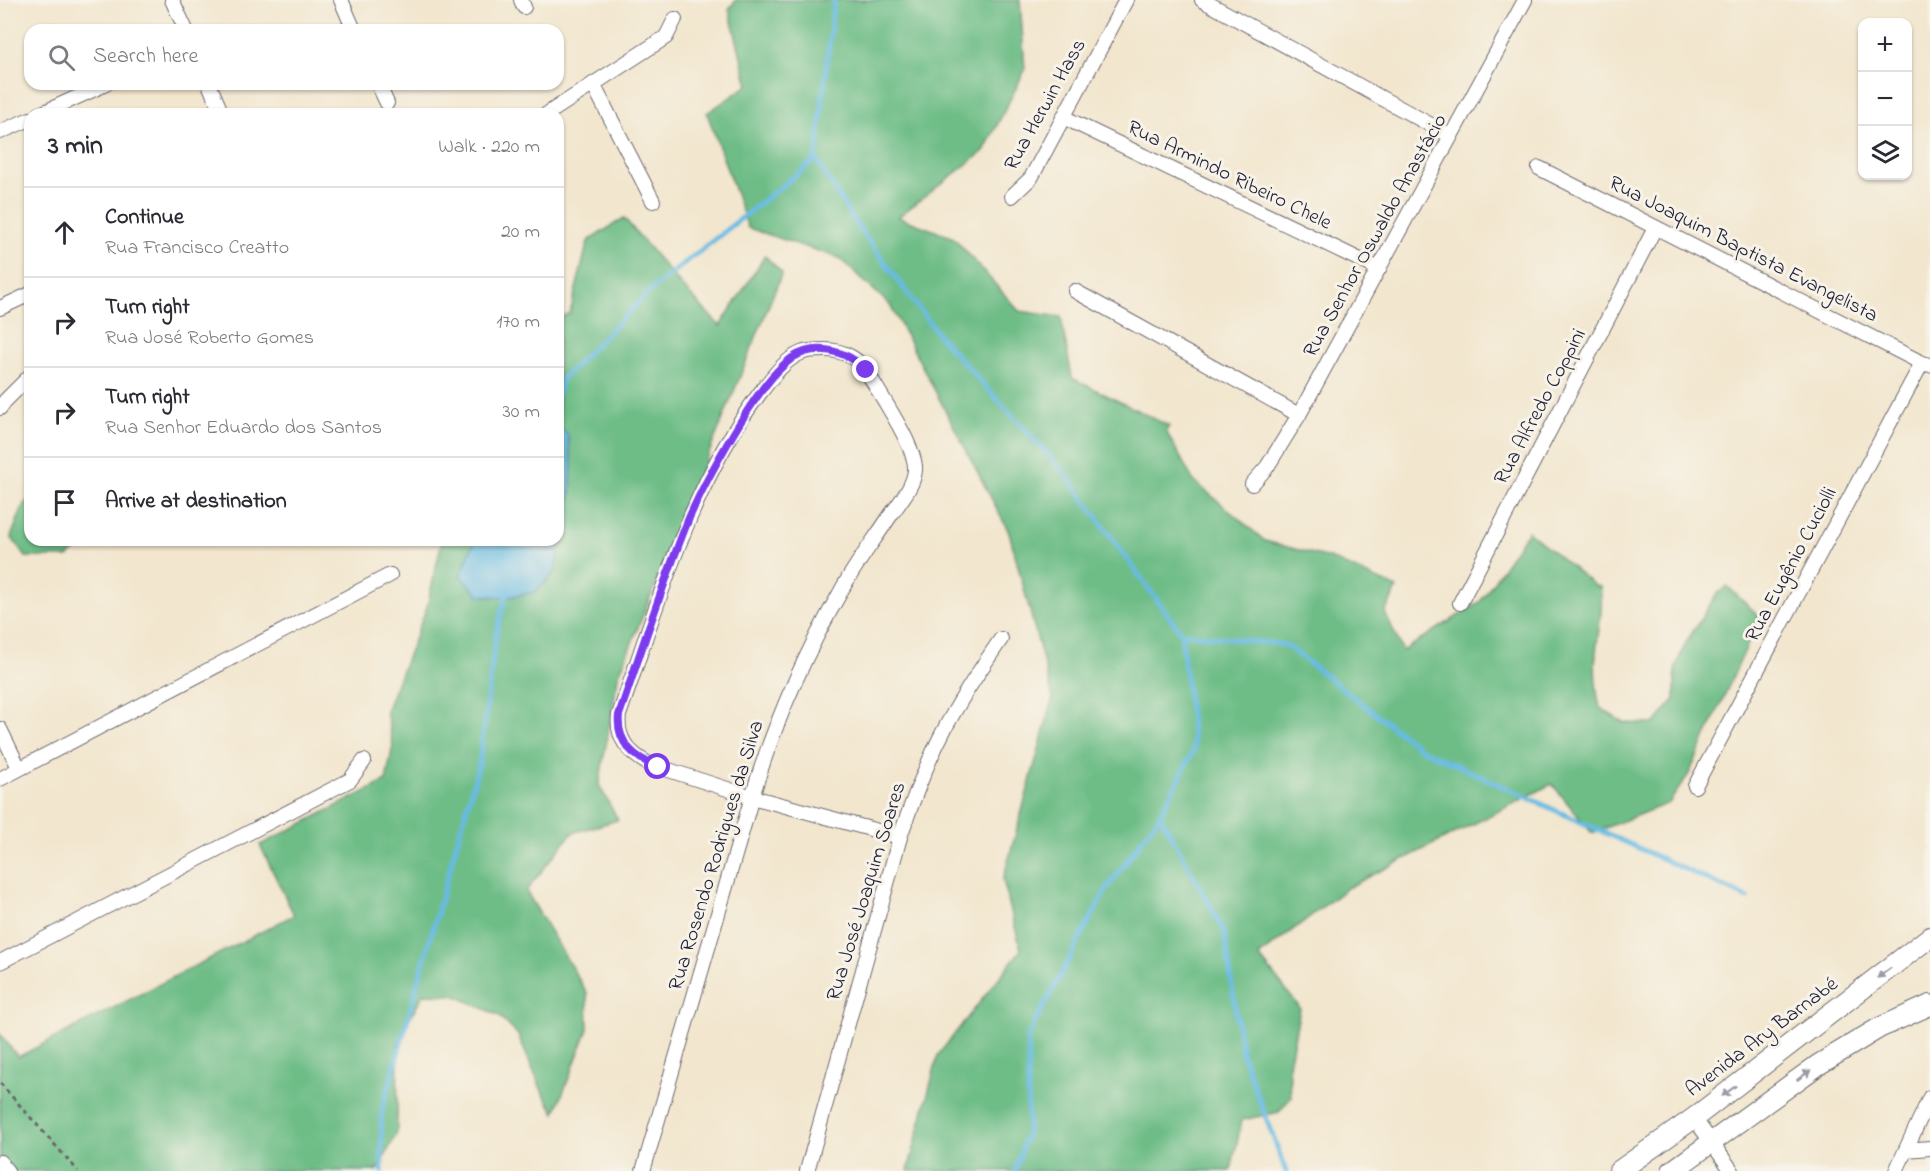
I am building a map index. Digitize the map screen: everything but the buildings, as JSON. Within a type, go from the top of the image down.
[{"type":"street","points":[[172,0],[183,24]]},
{"type":"street","points":[[341,0],[351,24]]},
{"type":"street","name":"Rua Herwin Hass","points":[[1012,196],[1031,177],[1125,0]]},
{"type":"street","points":[[1202,0],[1451,136]]},
{"type":"street","name":"Rua Senhor Oswaldo Anastácio","points":[[1252,484],[1266,467],[1299,416],[1525,0]]},
{"type":"street","points":[[556,108],[666,37],[675,20]]},
{"type":"street","points":[[593,84],[653,201]]},
{"type":"street","points":[[53,108],[93,90]]},
{"type":"street","points":[[212,90],[219,108]]},
{"type":"street","points":[[381,90],[387,104]]},
{"type":"street","name":"Rua Armindo Ribeiro Chele","points":[[1063,117],[1379,269]]},
{"type":"street","points":[[0,132],[24,122]]},
{"type":"street","name":"Rua Joaquim Baptista Evangelista","points":[[1539,168],[1926,364]]},
{"type":"street","name":"Rua Alfredo Coppini","points":[[1460,603],[1655,228]]},
{"type":"street","points":[[1075,291],[1299,416]]},
{"type":"street","points":[[0,308],[24,297]]},
{"type":"street","name":"Rua Rosendo Rodrigues da Silva","points":[[643,1171],[766,752],[797,677],[840,592],[904,496],[915,472],[911,450],[866,370],[853,358],[837,351],[808,351],[794,357],[762,390],[733,434],[690,518],[619,715],[618,728],[622,740],[632,753],[647,763],[752,797]]},
{"type":"street","name":"Rua Eugênio Cuciolli","points":[[1695,786],[1926,364]]},
{"type":"street","points":[[0,408],[24,382]]},
{"type":"street","points":[[0,779],[390,575]]},
{"type":"street","name":"Rua José Joaquim Soares","points":[[807,1171],[900,837],[919,785],[942,734],[969,686],[1000,639]]},
{"type":"street","points":[[0,729],[19,768]]},
{"type":"street","points":[[0,962],[350,780],[364,761]]},
{"type":"street","points":[[752,797],[900,837]]},
{"type":"street","name":"Avenida Ary Barnabé","points":[[1619,1171],[1694,1118],[1930,937]]},
{"type":"street","points":[[1672,1171],[1818,1065],[1879,1028],[1930,1005]]},
{"type":"street","points":[[1907,1015],[1930,1019]]},
{"type":"street","points":[[1896,1171],[1930,1097]]},
{"type":"street","points":[[1694,1118],[1732,1171]]},
{"type":"street","points":[[1906,1150],[1930,1148]]},
{"type":"street","points":[[0,1162],[7,1171]]},
{"type":"path","points":[[0,1083],[78,1171]]},
{"type":"green space","points":[[736,0],[1020,0],[1025,70],[984,151],[898,217],[954,238],[1019,311],[1061,317],[1072,378],[1169,426],[1166,431],[1193,480],[1265,541],[1329,558],[1397,588],[1385,613],[1403,651],[1480,602],[1528,531],[1595,586],[1600,587],[1601,611],[1595,666],[1600,708],[1624,723],[1654,724],[1675,699],[1675,669],[1685,644],[1716,595],[1727,586],[1760,617],[1689,774],[1669,803],[1592,833],[1552,784],[1347,888],[1259,956],[1300,1008],[1289,1065],[1291,1097],[1279,1112],[1242,1120],[1229,1171],[908,1171],[938,1055],[1021,950],[1003,880],[1053,698],[1009,532],[890,305],[839,258],[748,228],[707,113],[748,85],[729,9]]},
{"type":"green space","points":[[624,218],[680,284],[720,326],[765,256],[782,273],[618,677],[599,785],[618,820],[572,833],[526,891],[587,993],[588,1029],[555,1113],[542,1091],[518,1035],[498,1015],[454,995],[424,994],[398,1044],[397,1133],[377,1171],[0,1171],[0,1034],[18,1057],[294,915],[260,845],[386,781],[393,745],[386,711],[427,607],[441,546],[564,546],[564,316],[570,313],[588,241]]},
{"type":"green space","points":[[24,504],[24,546],[80,546],[68,557],[26,557],[11,537]]},
{"type":"water","points":[[564,431],[567,433],[572,463],[571,493],[564,528]]},
{"type":"water","points":[[472,546],[560,546],[555,572],[535,592],[510,597],[480,596],[460,576]]},
{"type":"waterway","points":[[564,377],[652,289],[816,159],[834,0]]},
{"type":"waterway","points":[[816,159],[852,218],[940,337],[1064,472],[1181,633],[1194,750],[1160,815],[1106,890],[1028,1036],[1028,1129],[1015,1171]]},
{"type":"waterway","points":[[382,1171],[381,1114],[479,764],[496,634],[507,592]]},
{"type":"waterway","points":[[1181,633],[1286,645],[1421,749],[1748,898]]},
{"type":"waterway","points":[[1160,815],[1224,931],[1242,1054],[1286,1171]]},
{"type":"route","points":[[658,767],[632,753],[622,740],[618,728],[619,715],[690,518],[710,475],[751,405],[768,383],[794,357],[808,351],[837,351],[853,358],[866,370]]}]
